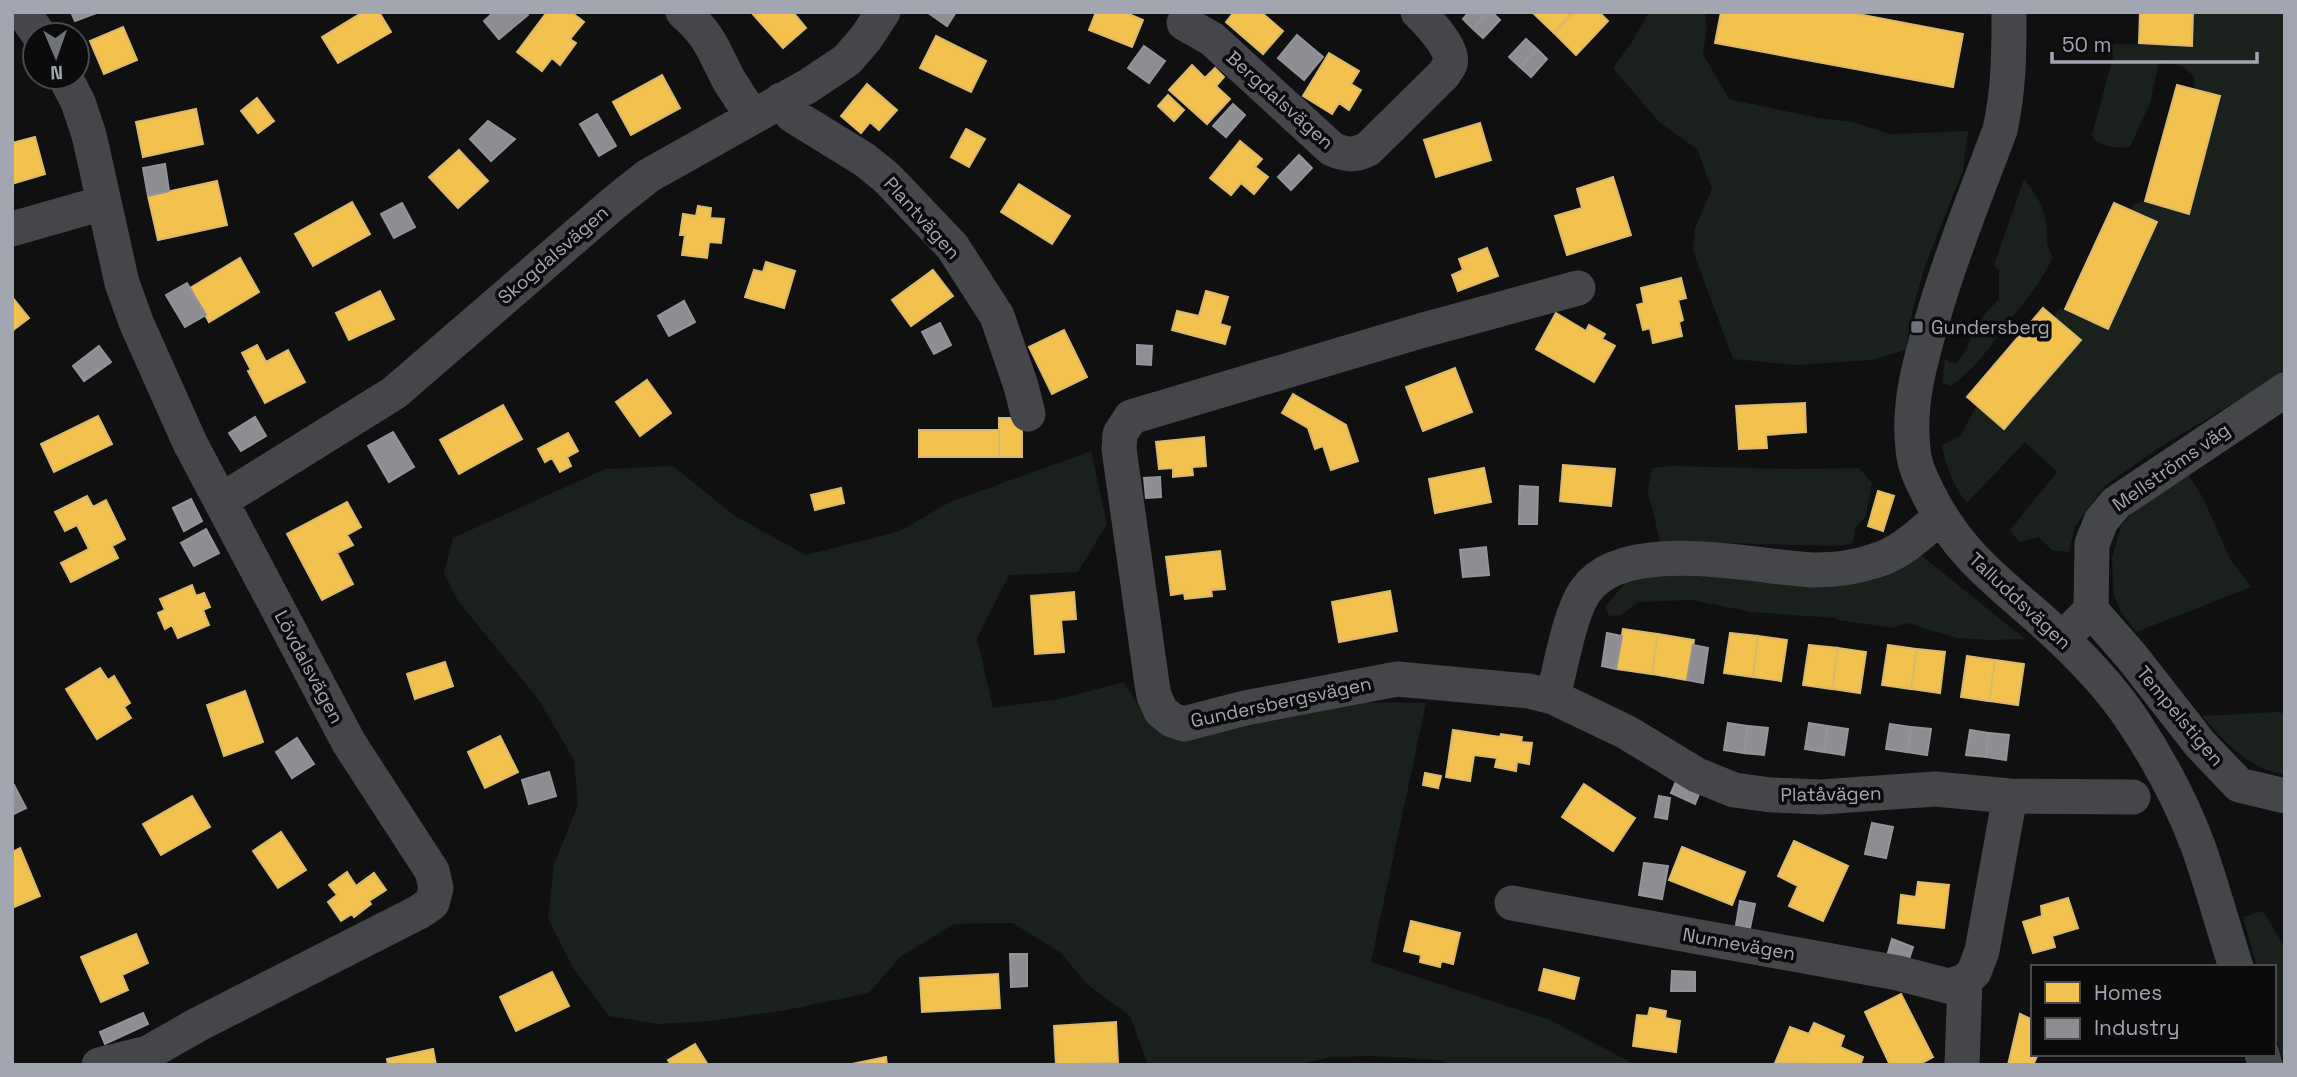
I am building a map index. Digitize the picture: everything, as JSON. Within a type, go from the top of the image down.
[{"type":"street","name":"Plantvägen","points":[[683,12],[712,42],[729,80],[766,108],[792,115],[865,160],[887,178],[952,246],[997,316],[1028,414]]},
{"type":"street","name":"Skogdalsvägen","points":[[222,500],[394,393],[648,176],[808,86],[847,60],[883,12]]},
{"type":"street","name":"Bergdalsvägen","points":[[1184,23],[1212,39],[1332,149],[1345,155],[1358,154],[1368,149],[1444,74],[1450,64],[1451,54],[1442,39],[1418,12]]},
{"type":"street","name":"Talluddsvägen","points":[[2009,12],[2008,87],[2000,130],[1938,302],[1914,390],[1911,422],[1913,452],[1919,474],[1940,517],[1954,538],[1989,576],[2062,639],[2134,722],[2168,780],[2198,846],[2235,965]]},
{"type":"street","name":"Lövdalsvägen","points":[[72,91],[89,135],[122,282],[136,322],[190,443],[342,731],[432,871],[436,888],[432,903],[419,912],[197,1025],[153,1059],[99,1065]]},
{"type":"street","points":[[12,229],[103,203]]},
{"type":"street","name":"Gundersbergsvägen","points":[[1553,697],[1529,691],[1397,679],[1245,708],[1184,724],[1172,720],[1161,711],[1154,696],[1119,449],[1120,434],[1131,416],[1578,288]]},
{"type":"street","name":"Mellströms väg","points":[[2091,610],[2092,544],[2101,521],[2116,503],[2285,390]]},
{"type":"street","points":[[1553,697],[1576,610],[1585,591],[1596,580],[1623,565],[1643,560],[1686,558],[1818,570],[1850,567],[1877,561],[1898,551],[1940,517]]},
{"type":"street","points":[[2062,639],[2091,610]]},
{"type":"street","name":"Tempelstigen","points":[[2091,610],[2132,657],[2200,744],[2239,785],[2285,796]]},
{"type":"street","name":"Platåvägen","points":[[1553,697],[1626,732],[1697,775],[1734,790],[1821,797],[1935,789],[2010,796],[2133,797]]},
{"type":"street","points":[[1962,1065],[1965,981],[1974,972],[1982,951],[2010,796]]},
{"type":"street","name":"Nunnevägen","points":[[1512,903],[1898,973],[1948,986],[1965,981]]},
{"type":"shaded area","points":[[1649,12],[1705,12],[1707,28],[1703,54],[1729,99],[1818,118],[1852,122],[1890,134],[1968,131],[1963,170],[1925,266],[1913,308],[1906,350],[1871,360],[1797,365],[1733,359],[1693,251],[1695,228],[1712,189],[1697,149],[1659,122],[1613,68]]},
{"type":"shaded area","points":[[2193,12],[2285,12],[2285,372],[2160,447],[2106,485],[2075,526],[2069,552],[2052,550],[2039,537],[2019,542],[2010,530],[2057,472],[2025,442],[1967,503],[1951,476],[1942,445],[1960,436],[1977,405],[2004,429],[2079,339],[2053,317],[2060,308],[2108,329],[2133,204],[2145,201],[2190,213],[2220,96],[2195,90],[2194,76],[2182,66],[2159,62],[2150,103],[2130,147],[2107,146],[2094,140],[2092,135],[2113,57],[2111,44],[2192,45]]},
{"type":"shaded area","points":[[2024,179],[2042,207],[2047,243],[2053,257],[2032,293],[1981,358],[1950,386],[1942,383],[1945,358],[1949,362],[1957,363],[1984,315],[1999,300],[1999,271],[1994,265]]},
{"type":"shaded area","points":[[1091,451],[1107,524],[1078,572],[1009,575],[977,638],[993,708],[1059,699],[1124,682],[1143,714],[1325,702],[1426,703],[1371,962],[1548,1019],[1636,1065],[1448,1065],[1441,1060],[1372,1056],[1331,1057],[1296,1065],[1148,1065],[1130,1016],[1088,985],[1061,953],[1013,923],[954,924],[899,958],[869,993],[787,1010],[710,1021],[658,1024],[609,1016],[574,969],[548,919],[554,864],[578,805],[574,760],[538,699],[458,601],[444,573],[453,538],[605,469],[673,466],[735,516],[806,555],[900,531],[950,502]]},
{"type":"shaded area","points":[[1652,468],[1859,468],[1872,483],[1866,516],[1855,528],[1853,543],[1837,546],[1687,542],[1661,545],[1648,492]]},
{"type":"shaded area","points":[[2187,472],[2203,498],[2230,559],[2251,587],[2136,632],[2121,612],[2114,596],[2112,558],[2121,526],[2146,497]]},
{"type":"shaded area","points":[[1921,555],[2025,639],[1957,638],[1907,623],[1893,628],[1835,618],[1752,612],[1691,600],[1638,602],[1621,615],[1609,616],[1605,607],[1633,573]]},
{"type":"shaded area","points":[[2278,712],[2285,714],[2285,774],[2249,761],[2229,745],[2202,716]]},
{"type":"shaded area","points":[[2263,911],[2285,948],[2285,1065],[2276,1037],[2276,965],[2256,965],[2243,917]]},
{"type":"building: Homes","points":[[363,12],[379,12],[391,32],[338,63],[322,37]]},
{"type":"building: Homes","points":[[547,12],[571,12],[584,22],[570,39],[576,43],[560,65],[552,58],[542,71],[517,52]]},
{"type":"building: Homes","points":[[751,12],[793,12],[806,28],[783,48]]},
{"type":"building: Homes","points":[[1096,12],[1124,12],[1143,20],[1132,47],[1089,30]]},
{"type":"building: Homes","points":[[1234,12],[1261,12],[1283,31],[1263,54],[1226,22]]},
{"type":"building: Homes","points":[[1532,12],[1573,12],[1554,33]]},
{"type":"building: Homes","points":[[1573,12],[1599,12],[1608,21],[1576,55],[1554,33]]},
{"type":"building: Homes","points":[[1721,12],[1847,12],[1963,34],[1953,87],[1715,43]]},
{"type":"building: Homes","points":[[2140,12],[2193,12],[2192,46],[2139,43]]},
{"type":"building: Homes","points":[[123,27],[137,60],[104,74],[91,41]]},
{"type":"building: Homes","points":[[936,36],[986,61],[971,92],[920,68]]},
{"type":"building: Homes","points":[[1329,53],[1359,71],[1351,84],[1361,90],[1349,110],[1339,103],[1332,114],[1303,96]]},
{"type":"building: Homes","points":[[1192,65],[1205,78],[1215,68],[1224,77],[1216,86],[1230,99],[1207,124],[1169,90]]},
{"type":"building: Homes","points":[[662,75],[680,108],[631,135],[613,102]]},
{"type":"building: Homes","points":[[867,84],[897,110],[879,130],[870,122],[861,133],[841,116]]},
{"type":"building: Homes","points":[[2177,85],[2220,96],[2189,214],[2145,201]]},
{"type":"building: Homes","points":[[1168,95],[1184,110],[1174,121],[1158,106]]},
{"type":"building: Homes","points":[[257,98],[274,121],[258,133],[241,111]]},
{"type":"building: Homes","points":[[196,109],[203,144],[143,157],[136,122]]},
{"type":"building: Homes","points":[[1480,123],[1491,160],[1436,177],[1424,140]]},
{"type":"building: Homes","points":[[966,129],[985,139],[969,167],[951,157]]},
{"type":"building: Homes","points":[[35,137],[45,174],[12,184],[12,143]]},
{"type":"building: Homes","points":[[1240,141],[1262,159],[1255,167],[1268,177],[1254,194],[1241,183],[1231,195],[1210,178]]},
{"type":"building: Homes","points":[[459,150],[488,181],[458,208],[429,177]]},
{"type":"building: Homes","points":[[1613,177],[1631,235],[1567,255],[1555,216],[1582,208],[1577,189]]},
{"type":"building: Homes","points":[[217,181],[227,225],[158,240],[148,196]]},
{"type":"building: Homes","points":[[1019,184],[1070,216],[1052,244],[1001,212]]},
{"type":"building: Homes","points":[[352,202],[370,234],[313,266],[295,234]]},
{"type":"building: Homes","points":[[2114,203],[2157,222],[2108,329],[2065,309]]},
{"type":"building: Homes","points":[[698,206],[711,208],[710,218],[724,219],[721,243],[709,242],[707,258],[682,255],[685,235],[680,235],[683,214],[696,216]]},
{"type":"building: Homes","points":[[1487,248],[1498,276],[1458,291],[1452,275],[1463,270],[1459,259]]},
{"type":"building: Homes","points":[[240,258],[259,292],[209,322],[190,288]]},
{"type":"building: Homes","points":[[766,262],[795,271],[784,308],[745,297],[754,270],[763,272]]},
{"type":"building: Homes","points":[[933,270],[953,296],[911,326],[892,300]]},
{"type":"building: Homes","points":[[1681,278],[1686,298],[1678,300],[1683,320],[1679,322],[1682,336],[1653,343],[1650,328],[1643,330],[1637,305],[1644,303],[1641,288]]},
{"type":"building: Homes","points":[[380,291],[394,319],[349,340],[336,313]]},
{"type":"building: Homes","points":[[1206,291],[1228,297],[1220,324],[1230,327],[1225,344],[1172,330],[1177,311],[1199,316]]},
{"type":"building: Homes","points":[[12,297],[29,318],[12,331]]},
{"type":"building: Homes","points":[[2043,308],[2081,340],[2004,429],[1967,397]]},
{"type":"building: Homes","points":[[1556,313],[1586,331],[1589,325],[1605,334],[1602,339],[1615,346],[1594,382],[1536,349]]},
{"type":"building: Homes","points":[[1064,330],[1087,377],[1052,394],[1029,347]]},
{"type":"building: Homes","points":[[257,345],[266,362],[288,350],[305,382],[265,403],[242,353]]},
{"type":"building: Homes","points":[[1455,368],[1472,412],[1423,431],[1406,387]]},
{"type":"building: Homes","points":[[647,380],[671,413],[640,436],[616,402]]},
{"type":"building: Homes","points":[[1293,394],[1346,425],[1358,461],[1331,470],[1323,446],[1315,449],[1308,428],[1282,413]]},
{"type":"building: Homes","points":[[1805,403],[1806,432],[1766,435],[1767,448],[1739,449],[1736,406]]},
{"type":"building: Homes","points":[[503,405],[522,439],[459,474],[440,440]]},
{"type":"building: Homes","points":[[98,416],[112,444],[54,472],[41,444]]},
{"type":"building: Homes","points":[[999,418],[1022,418],[1022,457],[999,457]]},
{"type":"building: Homes","points":[[919,430],[999,430],[999,457],[919,457]]},
{"type":"building: Homes","points":[[568,433],[578,451],[567,457],[571,466],[560,472],[552,458],[545,462],[538,449]]},
{"type":"building: Homes","points":[[1204,437],[1206,466],[1192,467],[1193,475],[1173,477],[1173,468],[1159,469],[1156,442]]},
{"type":"building: Homes","points":[[1563,465],[1615,469],[1611,506],[1560,501]]},
{"type":"building: Homes","points":[[1484,468],[1491,502],[1435,513],[1429,479]]},
{"type":"building: Homes","points":[[841,488],[844,503],[815,510],[811,495]]},
{"type":"building: Homes","points":[[1878,491],[1894,496],[1883,531],[1868,526]]},
{"type":"building: Homes","points":[[87,496],[93,507],[106,500],[125,539],[112,546],[118,558],[71,582],[61,563],[89,549],[77,525],[65,531],[55,512]]},
{"type":"building: Homes","points":[[347,502],[361,527],[347,535],[353,545],[337,553],[353,584],[322,600],[287,534]]},
{"type":"building: Homes","points":[[1220,551],[1225,589],[1211,590],[1212,596],[1185,599],[1184,593],[1171,595],[1166,557]]},
{"type":"building: Homes","points":[[192,585],[196,596],[204,593],[210,607],[203,610],[209,625],[178,638],[172,625],[165,629],[158,613],[165,610],[160,599]]},
{"type":"building: Homes","points":[[1390,591],[1397,631],[1339,642],[1332,602]]},
{"type":"building: Homes","points":[[1074,592],[1076,619],[1061,620],[1064,652],[1035,654],[1031,596]]},
{"type":"building: Homes","points":[[1623,629],[1658,634],[1652,674],[1616,669]]},
{"type":"building: Homes","points":[[1730,633],[1758,636],[1753,677],[1724,673]]},
{"type":"building: Homes","points":[[1658,634],[1694,640],[1687,680],[1652,674]]},
{"type":"building: Homes","points":[[1758,636],[1787,640],[1781,681],[1753,677]]},
{"type":"building: Homes","points":[[1809,645],[1838,648],[1832,689],[1803,685]]},
{"type":"building: Homes","points":[[1888,645],[1917,649],[1911,689],[1882,685]]},
{"type":"building: Homes","points":[[1838,648],[1866,652],[1860,693],[1832,689]]},
{"type":"building: Homes","points":[[1917,649],[1945,652],[1940,693],[1911,689]]},
{"type":"building: Homes","points":[[1967,656],[1995,660],[1989,701],[1961,697]]},
{"type":"building: Homes","points":[[1995,660],[2024,664],[2018,705],[1989,701]]},
{"type":"building: Homes","points":[[445,662],[453,686],[415,699],[407,674]]},
{"type":"building: Homes","points":[[100,668],[108,680],[114,676],[130,703],[124,707],[131,718],[97,739],[66,689]]},
{"type":"building: Homes","points":[[245,691],[263,742],[224,756],[207,705]]},
{"type":"building: Homes","points":[[1453,730],[1500,737],[1501,734],[1522,737],[1521,742],[1532,743],[1529,764],[1517,762],[1516,771],[1495,767],[1497,758],[1474,755],[1470,781],[1446,777]]},
{"type":"building: Homes","points":[[500,736],[518,772],[485,788],[468,752]]},
{"type":"building: Homes","points":[[1425,773],[1441,776],[1438,788],[1423,785]]},
{"type":"building: Homes","points":[[1584,784],[1635,818],[1613,851],[1562,817]]},
{"type":"building: Homes","points":[[192,796],[210,827],[161,855],[143,824]]},
{"type":"building: Homes","points":[[281,832],[306,870],[278,888],[253,851]]},
{"type":"building: Homes","points":[[1794,841],[1848,866],[1823,921],[1789,906],[1798,886],[1778,876]]},
{"type":"building: Homes","points":[[1682,847],[1745,872],[1732,905],[1669,880]]},
{"type":"building: Homes","points":[[20,848],[40,896],[12,908],[12,852]]},
{"type":"building: Homes","points":[[347,872],[356,886],[374,873],[386,890],[369,901],[371,904],[354,917],[352,914],[341,921],[328,902],[337,895],[329,885]]},
{"type":"building: Homes","points":[[1918,882],[1949,885],[1944,928],[1898,923],[1901,895],[1916,897]]},
{"type":"building: Homes","points":[[2068,898],[2078,928],[2052,936],[2055,947],[2033,953],[2023,922],[2042,916],[2041,906]]},
{"type":"building: Homes","points":[[1411,921],[1460,933],[1453,964],[1441,961],[1440,967],[1420,962],[1421,955],[1404,951]]},
{"type":"building: Homes","points":[[136,934],[148,963],[122,975],[128,990],[101,1002],[81,957]]},
{"type":"building: Homes","points":[[1544,969],[1579,978],[1574,999],[1539,990]]},
{"type":"building: Homes","points":[[552,972],[569,1006],[516,1031],[500,997]]},
{"type":"building: Homes","points":[[998,974],[1000,1008],[922,1012],[920,978]]},
{"type":"building: Homes","points":[[1901,994],[1933,1057],[1918,1065],[1890,1065],[1865,1012]]},
{"type":"building: Homes","points":[[1650,1008],[1666,1011],[1665,1018],[1680,1021],[1676,1052],[1633,1046],[1637,1015],[1648,1016]]},
{"type":"building: Homes","points":[[2020,1014],[2031,1019],[2031,1056],[2037,1056],[2033,1065],[2008,1065]]},
{"type":"building: Homes","points":[[1116,1022],[1118,1062],[1056,1065],[1054,1026]]},
{"type":"building: Homes","points":[[1814,1023],[1844,1036],[1840,1047],[1863,1057],[1860,1065],[1775,1063],[1790,1027],[1809,1034]]},
{"type":"building: Homes","points":[[695,1044],[708,1065],[671,1065],[668,1060]]},
{"type":"building: Homes","points":[[433,1049],[436,1065],[388,1065],[387,1059]]},
{"type":"building: Homes","points":[[886,1057],[887,1065],[847,1065]]},
{"type":"building: Industry","points":[[71,12],[99,12],[75,21]]},
{"type":"building: Industry","points":[[494,12],[525,12],[528,15],[499,39],[484,21]]},
{"type":"building: Industry","points":[[927,12],[956,12],[947,26]]},
{"type":"building: Industry","points":[[1469,12],[1488,12],[1473,29],[1463,19]]},
{"type":"building: Industry","points":[[1488,12],[1492,12],[1500,20],[1483,38],[1473,29]]},
{"type":"building: Industry","points":[[1297,35],[1323,57],[1304,80],[1278,58]]},
{"type":"building: Industry","points":[[1526,39],[1537,49],[1520,67],[1509,57]]},
{"type":"building: Industry","points":[[1144,46],[1165,61],[1149,83],[1128,68]]},
{"type":"building: Industry","points":[[1537,49],[1547,59],[1531,77],[1520,67]]},
{"type":"building: Industry","points":[[1233,104],[1245,115],[1226,137],[1213,126]]},
{"type":"building: Industry","points":[[597,114],[616,146],[599,156],[580,124]]},
{"type":"building: Industry","points":[[488,121],[515,139],[491,161],[470,139]]},
{"type":"building: Industry","points":[[1299,155],[1312,168],[1291,190],[1278,177]]},
{"type":"building: Industry","points":[[165,164],[169,191],[148,196],[143,168]]},
{"type":"building: Industry","points":[[402,203],[415,227],[394,238],[381,214]]},
{"type":"building: Industry","points":[[187,283],[206,315],[185,327],[166,295]]},
{"type":"building: Industry","points":[[684,301],[695,322],[669,336],[658,316]]},
{"type":"building: Industry","points":[[940,323],[951,345],[934,354],[922,332]]},
{"type":"building: Industry","points":[[1137,345],[1152,346],[1151,365],[1137,364]]},
{"type":"building: Industry","points":[[99,346],[111,362],[84,381],[73,366]]},
{"type":"building: Industry","points":[[255,417],[266,436],[241,451],[229,433]]},
{"type":"building: Industry","points":[[393,432],[414,467],[389,482],[368,446]]},
{"type":"building: Industry","points":[[1160,477],[1161,497],[1146,498],[1144,478]]},
{"type":"building: Industry","points":[[1520,486],[1538,487],[1537,524],[1519,524]]},
{"type":"building: Industry","points":[[191,499],[202,521],[184,531],[173,508]]},
{"type":"building: Industry","points":[[206,529],[219,553],[194,566],[181,543]]},
{"type":"building: Industry","points":[[1486,547],[1489,575],[1463,577],[1460,550]]},
{"type":"building: Industry","points":[[1607,633],[1622,636],[1616,669],[1602,666]]},
{"type":"building: Industry","points":[[1693,645],[1708,648],[1703,683],[1687,680]]},
{"type":"building: Industry","points":[[1728,723],[1748,726],[1744,753],[1724,750]]},
{"type":"building: Industry","points":[[1809,723],[1828,726],[1824,752],[1805,749]]},
{"type":"building: Industry","points":[[1890,724],[1911,727],[1907,752],[1886,749]]},
{"type":"building: Industry","points":[[1748,726],[1768,728],[1764,755],[1744,753]]},
{"type":"building: Industry","points":[[1828,726],[1848,729],[1844,755],[1824,752]]},
{"type":"building: Industry","points":[[1911,727],[1931,729],[1927,755],[1907,752]]},
{"type":"building: Industry","points":[[1970,730],[1989,733],[1986,757],[1966,755]]},
{"type":"building: Industry","points":[[1989,733],[2009,735],[2006,760],[1986,757]]},
{"type":"building: Industry","points":[[297,738],[314,764],[292,778],[276,752]]},
{"type":"building: Industry","points":[[549,772],[556,796],[529,804],[522,780]]},
{"type":"building: Industry","points":[[1677,779],[1701,789],[1695,804],[1671,793]]},
{"type":"building: Industry","points":[[14,785],[26,808],[12,815],[12,786]]},
{"type":"building: Industry","points":[[1659,796],[1670,798],[1667,819],[1655,817]]},
{"type":"building: Industry","points":[[1872,823],[1893,827],[1886,858],[1865,854]]},
{"type":"building: Industry","points":[[1644,863],[1668,866],[1662,899],[1639,895]]},
{"type":"building: Industry","points":[[1740,901],[1755,904],[1750,928],[1736,925]]},
{"type":"building: Industry","points":[[1892,939],[1913,947],[1908,962],[1887,956]]},
{"type":"building: Industry","points":[[1010,954],[1027,954],[1027,986],[1011,987]]},
{"type":"building: Industry","points":[[1672,971],[1695,972],[1695,991],[1671,991]]},
{"type":"building: Industry","points":[[143,1013],[148,1024],[105,1044],[100,1032]]},
{"type":"place","name":"Gundersberg","points":[[1917,327]]}]
